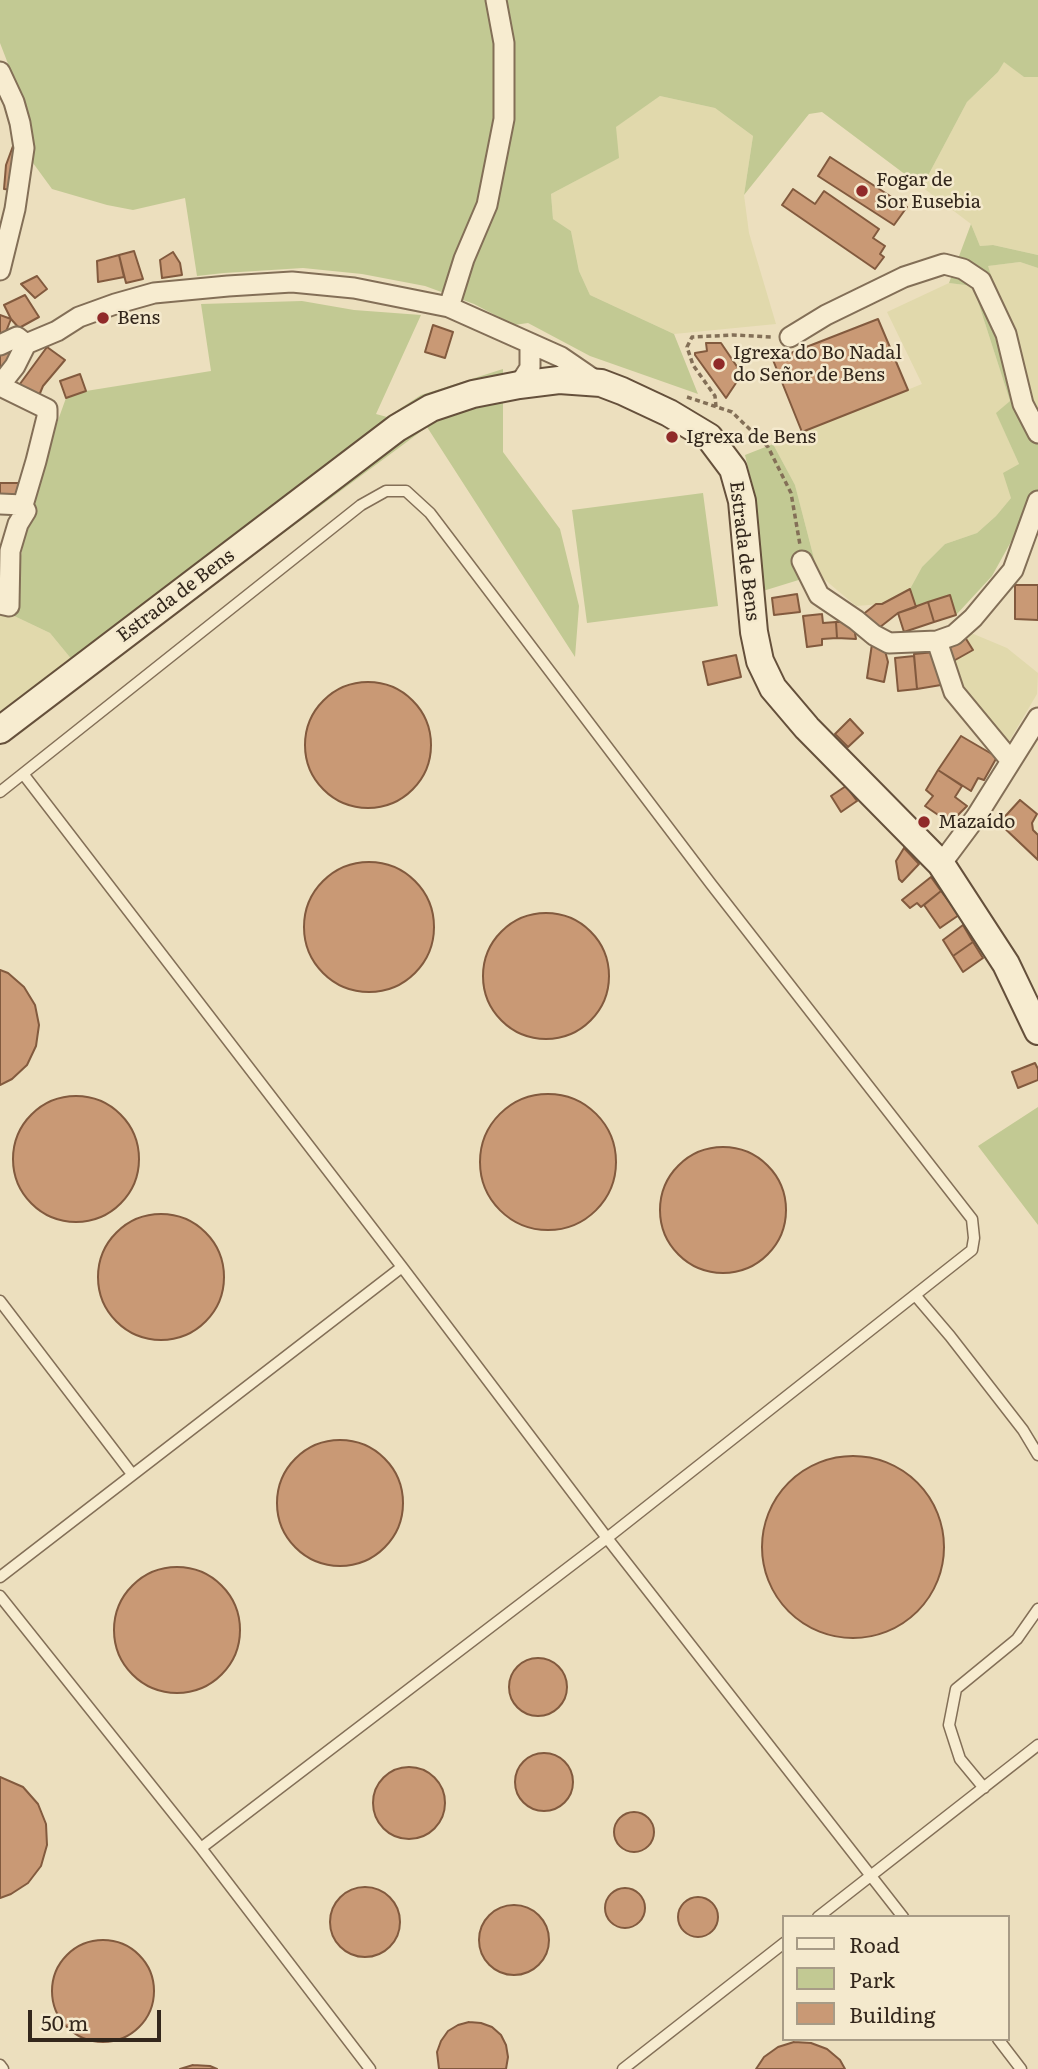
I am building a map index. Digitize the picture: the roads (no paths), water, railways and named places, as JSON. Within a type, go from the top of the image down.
[{"type":"street","points":[[449,307],[464,259],[487,205],[504,119],[504,43],[496,0]]},
{"type":"street","points":[[0,72],[14,102],[24,148],[15,209],[0,270]]},
{"type":"street","points":[[790,338],[826,315],[904,277],[944,264],[963,269],[981,281],[1006,334],[1023,404],[1038,433]]},
{"type":"street","points":[[0,604],[9,606],[10,551],[18,524],[26,512],[23,505],[47,409],[0,385],[15,366],[26,344],[57,331],[79,317],[154,293],[292,282],[355,288],[449,307],[530,344],[560,368]]},
{"type":"street","points":[[0,345],[17,337],[26,344]]},
{"type":"street","points":[[519,385],[530,368],[530,344]]},
{"type":"street","name":"Estrada de Bens","points":[[0,730],[397,428],[431,408],[473,394],[519,385],[560,368],[622,391],[669,413],[709,437],[733,469],[741,501],[754,632],[760,661],[773,688],[824,745],[941,864],[1006,964],[1038,1031]]},
{"type":"street","points":[[802,561],[819,595],[874,635],[889,643],[937,641],[954,635],[973,618],[1013,570],[1038,501]]},
{"type":"street","points":[[0,504],[23,505]]},
{"type":"street","points":[[937,641],[954,692],[1011,761]]},
{"type":"street","points":[[941,864],[976,817],[1038,718]]},
{"type":"lane","points":[[0,792],[361,505],[386,491],[406,491],[430,513],[711,884],[972,1219],[972,1250],[607,1538],[201,1848]]},
{"type":"lane","points":[[24,775],[607,1538],[901,1915]]},
{"type":"lane","points":[[0,1577],[402,1267]]},
{"type":"lane","points":[[915,1295],[1023,1430],[1038,1455]]},
{"type":"lane","points":[[0,1301],[132,1474]]},
{"type":"lane","points":[[0,1596],[201,1848],[370,2069]]},
{"type":"lane","points":[[984,1788],[960,1759],[949,1725],[956,1689],[1017,1639],[1038,1609]]},
{"type":"lane","points":[[821,1915],[1038,1745]]},
{"type":"lane","points":[[623,2069],[782,1945]]},
{"type":"lane","points":[[1000,2041],[1021,2069]]},
{"type":"place","name":"Fogar de Sor Eusebia","points":[[862,191]]},
{"type":"place","name":"Bens","points":[[103,318]]},
{"type":"place","name":"Igrexa do Bo Nadal do Señor de Bens","points":[[719,364]]},
{"type":"place","name":"Igrexa de Bens","points":[[672,437]]},
{"type":"place","name":"Mazaído","points":[[924,822]]}]
